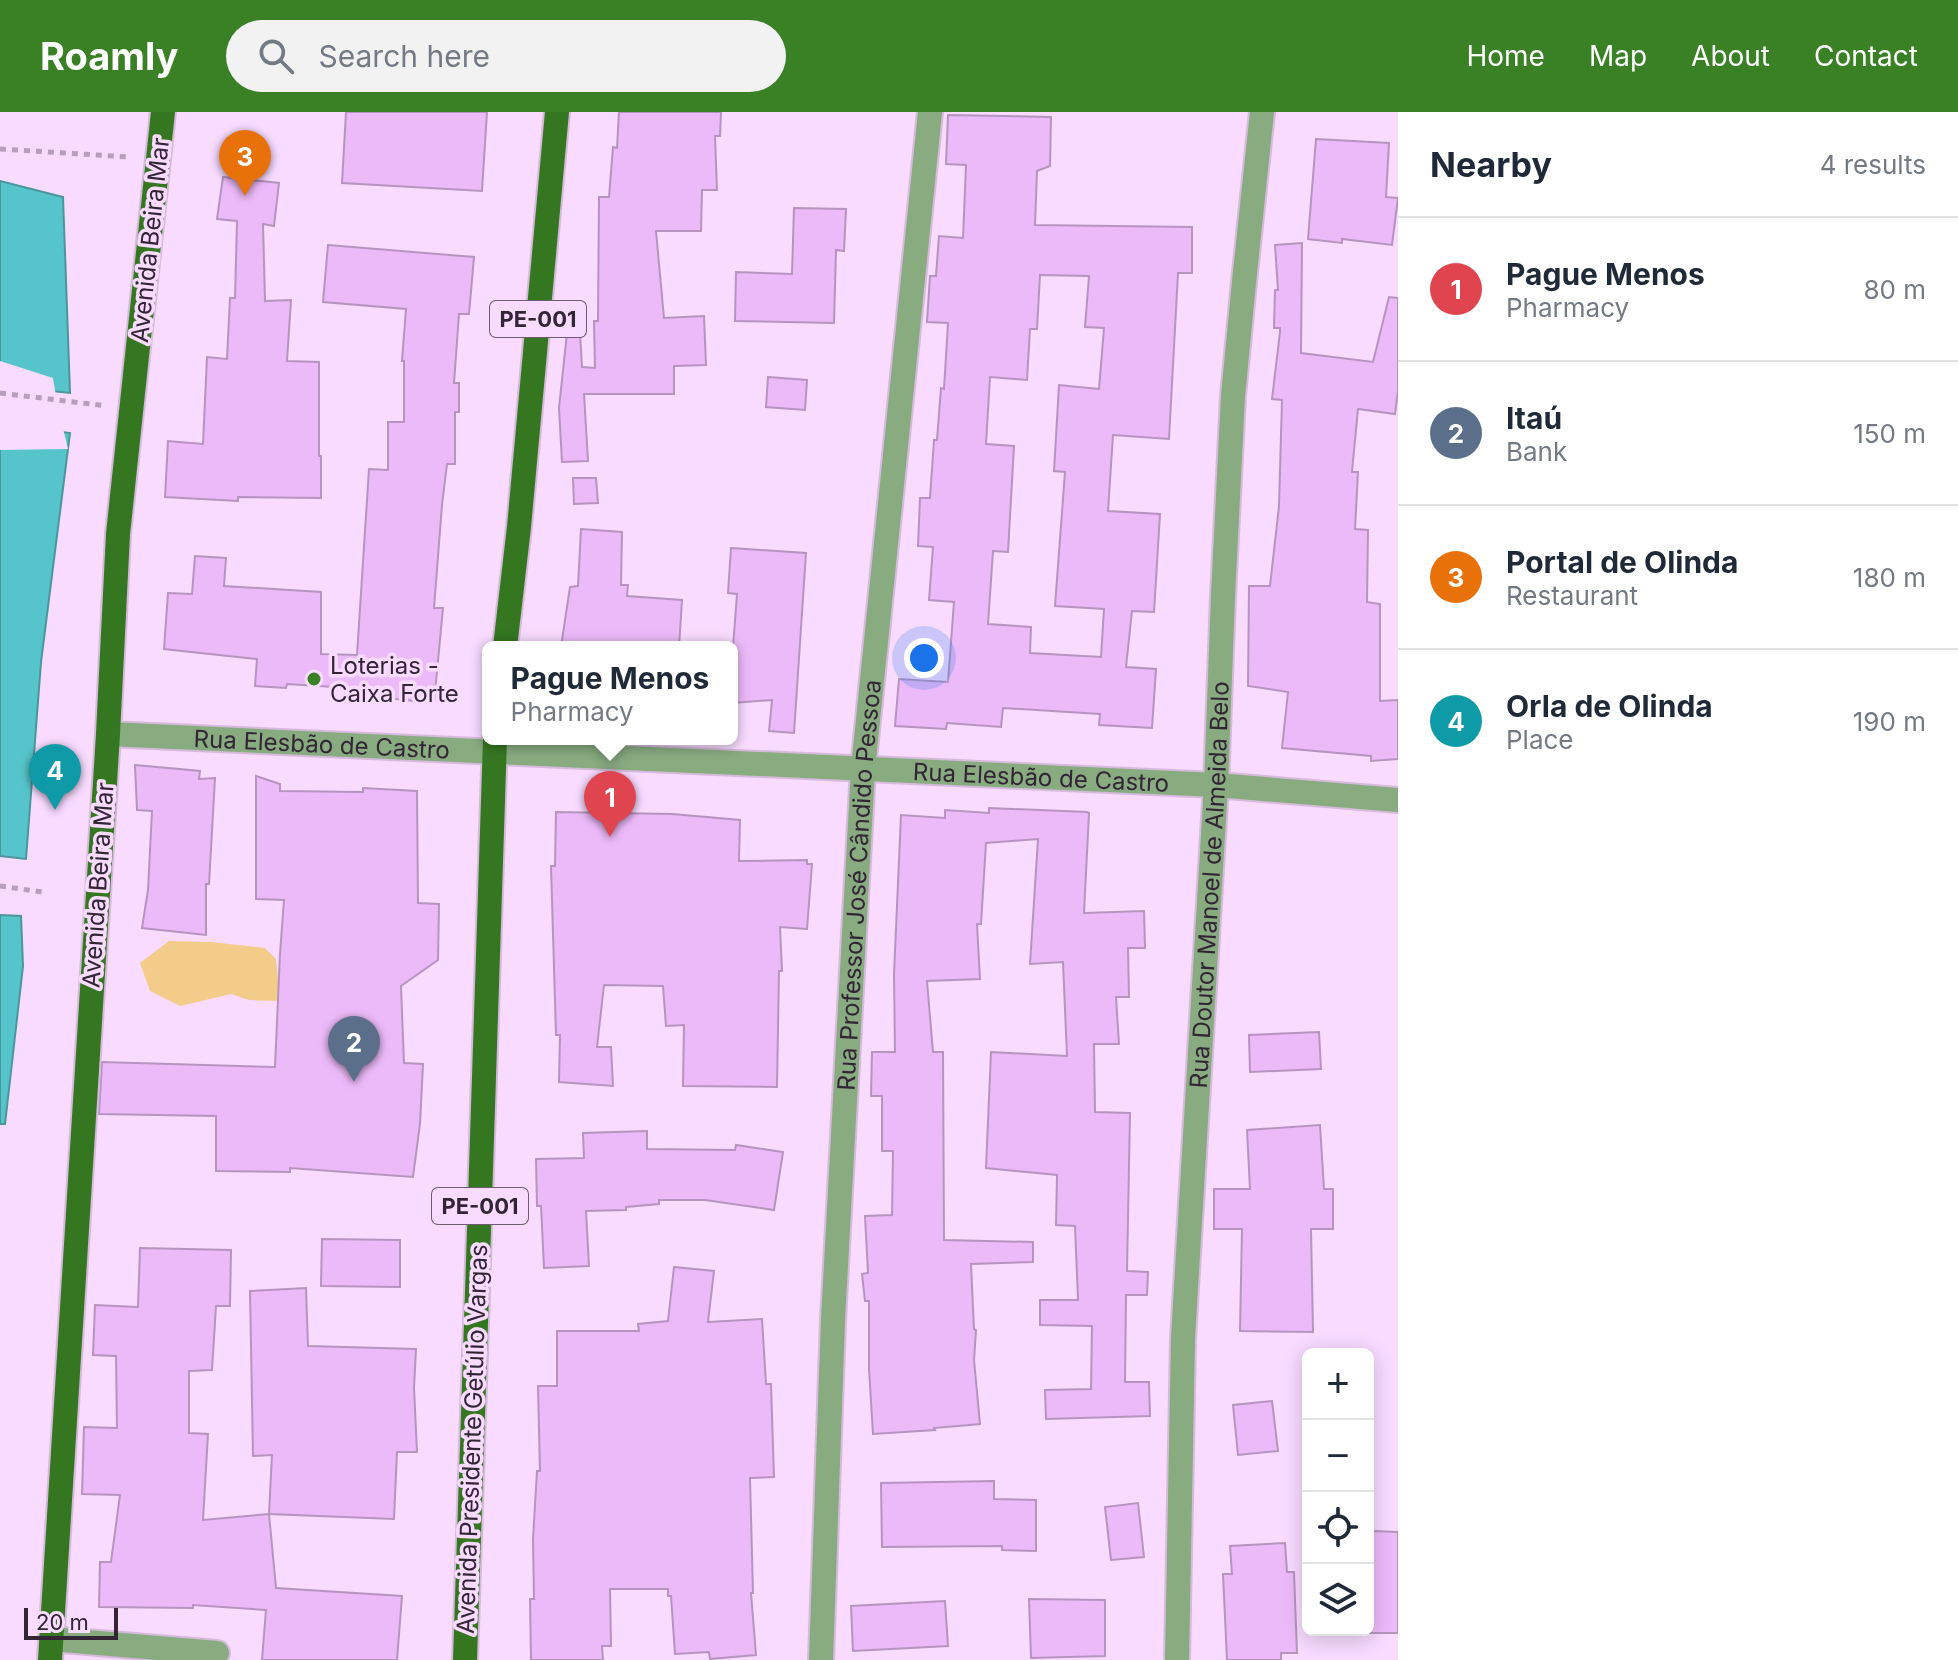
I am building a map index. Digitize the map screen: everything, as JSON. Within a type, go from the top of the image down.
[{"type":"main road","name":"Avenida Beira Mar","points":[[50,1650],[118,534],[163,112]]},
{"type":"main road","name":"PE-001","points":[[506,641],[557,112]]},
{"type":"main road","name":"Avenida Presidente Getúlio Vargas","points":[[465,1660],[494,745]]},
{"type":"street","name":"Rua Professor José Cândido Pessoa","points":[[821,1660],[833,1320],[863,769],[930,112]]},
{"type":"street","name":"Rua Doutor Manoel de Almeida Belo","points":[[1177,1660],[1183,1338],[1216,785],[1233,396],[1262,112]]},
{"type":"street","name":"Rua Elesbão de Castro","points":[[108,734],[482,745]]},
{"type":"street","name":"Rua Elesbão de Castro","points":[[494,745],[863,769],[1216,785],[1398,800]]},
{"type":"street","points":[[50,1650],[217,1653]]},
{"type":"path","points":[[0,149],[129,157]]},
{"type":"path","points":[[0,393],[132,410]]},
{"type":"path","points":[[0,886],[42,892]]},
{"type":"shaded area","points":[[0,181],[63,197],[70,393],[0,386]]},
{"type":"shaded area","points":[[0,423],[70,433],[41,662],[26,859],[0,856]]},
{"type":"shaded area","points":[[0,915],[21,916],[23,966],[5,1124],[0,1124]]},
{"type":"shaded area","points":[[169,941],[265,948],[276,959],[280,1001],[249,1000],[231,994],[180,1006],[150,991],[140,963]]},
{"type":"pier","points":[[0,361],[53,378],[56,396],[0,390]]},
{"type":"pier","points":[[0,419],[63,428],[68,449],[0,450]]},
{"type":"building","points":[[346,112],[487,112],[482,191],[342,183]]},
{"type":"building","points":[[619,112],[721,112],[720,136],[715,136],[717,190],[702,190],[701,231],[656,231],[664,318],[704,316],[706,365],[674,366],[674,394],[584,394],[588,461],[562,462],[559,408],[567,333],[580,333],[582,367],[595,368],[599,197],[609,197]]},
{"type":"building","points":[[948,115],[1051,117],[1050,166],[1037,171],[1035,225],[1192,227],[1192,273],[1178,273],[1169,439],[1113,435],[1108,511],[1160,514],[1154,612],[1132,611],[1126,667],[1156,669],[1152,728],[1099,725],[1100,714],[1003,708],[1001,727],[947,723],[946,729],[895,726],[899,679],[948,682],[954,602],[929,600],[933,547],[918,546],[920,498],[930,498],[934,440],[937,440],[941,388],[944,389],[948,323],[927,322],[930,276],[936,276],[939,236],[963,238],[966,165],[946,164]],"holes":[[[1040,275],[1089,276],[1085,327],[1104,328],[1099,389],[1059,385],[1054,471],[1065,472],[1055,606],[1104,609],[1101,657],[1030,653],[1031,627],[988,624],[993,551],[1008,552],[1014,446],[986,444],[990,377],[1027,380],[1030,329],[1037,329]]]},
{"type":"building","points":[[1316,139],[1389,143],[1386,197],[1398,198],[1392,245],[1342,239],[1342,243],[1308,239]]},
{"type":"building","points":[[223,177],[279,183],[274,226],[263,224],[265,301],[291,300],[287,361],[319,362],[321,498],[238,497],[238,501],[165,497],[168,441],[203,444],[207,357],[227,359],[230,298],[235,298],[237,221],[217,219]]},
{"type":"building","points":[[794,208],[846,209],[844,251],[836,250],[834,323],[735,321],[736,272],[792,274]]},
{"type":"building","points":[[1302,243],[1301,353],[1373,362],[1389,297],[1398,298],[1395,414],[1358,409],[1352,472],[1358,472],[1355,529],[1368,530],[1367,602],[1380,604],[1380,701],[1398,700],[1398,759],[1371,761],[1371,756],[1282,748],[1288,692],[1248,686],[1249,586],[1270,586],[1279,506],[1282,400],[1272,399],[1280,332],[1280,328],[1274,328],[1275,290],[1278,290],[1275,245]]},
{"type":"building","points":[[328,245],[474,257],[469,314],[459,314],[454,383],[459,383],[459,412],[455,412],[455,464],[447,464],[442,505],[434,608],[443,608],[434,703],[366,696],[366,689],[287,684],[286,688],[255,686],[257,659],[164,649],[168,593],[192,594],[195,556],[226,558],[224,586],[321,592],[321,654],[357,655],[369,469],[388,470],[388,422],[404,422],[402,361],[406,309],[323,302]]},
{"type":"building","points":[[768,377],[807,380],[805,410],[766,407]]},
{"type":"building","points":[[573,478],[596,478],[598,503],[574,504]]},
{"type":"building","points":[[581,529],[622,532],[621,585],[628,585],[627,596],[682,600],[679,641],[562,641],[570,587],[578,586]]},
{"type":"building","points":[[731,548],[806,553],[794,733],[769,731],[772,700],[738,703],[738,641],[733,641],[737,594],[728,593]]},
{"type":"building","points":[[135,765],[200,771],[199,779],[215,778],[209,884],[206,884],[206,935],[142,928],[148,890],[152,811],[137,810]]},
{"type":"building","points":[[256,776],[280,784],[280,791],[363,792],[363,788],[417,791],[418,903],[439,904],[438,960],[401,986],[404,1063],[423,1064],[413,1177],[290,1168],[290,1172],[216,1171],[216,1116],[99,1114],[102,1062],[275,1067],[284,900],[256,899]]},
{"type":"building","points":[[989,808],[1089,813],[1084,913],[1144,911],[1145,948],[1128,948],[1129,997],[1116,997],[1119,1044],[1094,1044],[1095,1112],[1130,1113],[1127,1271],[1148,1272],[1147,1295],[1126,1295],[1125,1382],[1149,1382],[1150,1416],[1046,1419],[1045,1390],[1091,1389],[1092,1326],[1040,1325],[1040,1300],[1078,1300],[1075,1226],[1056,1225],[1057,1175],[986,1168],[991,1052],[1067,1056],[1063,962],[1030,964],[1038,839],[986,843],[981,924],[977,924],[980,979],[927,981],[933,1052],[943,1052],[944,1240],[1033,1242],[1033,1262],[971,1264],[980,1424],[873,1434],[869,1301],[865,1301],[862,1274],[868,1273],[865,1216],[892,1215],[893,1151],[882,1151],[882,1096],[871,1096],[872,1052],[895,1052],[894,974],[901,815],[945,818],[945,810],[989,813]]},
{"type":"building","points":[[556,812],[672,814],[740,820],[739,861],[807,860],[807,864],[812,864],[807,929],[780,927],[782,971],[779,971],[777,1087],[683,1086],[684,1025],[666,1026],[663,986],[604,985],[597,1047],[611,1047],[613,1086],[559,1082],[560,1035],[556,1035],[551,866],[555,866]]},
{"type":"building","points":[[1319,1032],[1321,1069],[1250,1072],[1249,1035]]},
{"type":"building","points":[[1320,1125],[1324,1189],[1333,1189],[1333,1229],[1311,1229],[1313,1332],[1240,1331],[1242,1229],[1214,1229],[1214,1189],[1250,1189],[1247,1130]]},
{"type":"building","points":[[647,1131],[647,1149],[735,1150],[736,1145],[783,1152],[774,1210],[705,1200],[659,1200],[659,1204],[626,1207],[626,1210],[586,1211],[589,1266],[544,1268],[541,1206],[537,1206],[536,1159],[584,1158],[583,1133]]},
{"type":"building","points":[[322,1239],[400,1240],[400,1287],[321,1286]]},
{"type":"building","points":[[140,1248],[231,1250],[230,1306],[216,1306],[212,1370],[189,1371],[189,1433],[208,1434],[203,1520],[269,1514],[276,1588],[402,1596],[397,1660],[262,1660],[266,1610],[193,1605],[193,1608],[99,1607],[100,1562],[111,1562],[120,1495],[82,1494],[84,1427],[117,1428],[116,1356],[93,1355],[95,1305],[138,1307]]},
{"type":"building","points":[[674,1267],[714,1271],[708,1322],[762,1319],[766,1384],[771,1384],[774,1477],[750,1478],[751,1593],[756,1655],[710,1659],[709,1652],[675,1654],[668,1589],[610,1589],[611,1646],[602,1646],[603,1660],[531,1660],[530,1599],[534,1599],[533,1539],[537,1471],[540,1471],[538,1386],[557,1386],[557,1331],[639,1331],[638,1324],[668,1321]]},
{"type":"building","points":[[306,1288],[308,1346],[416,1349],[417,1452],[397,1452],[394,1519],[269,1514],[272,1455],[253,1456],[250,1291]]},
{"type":"building","points":[[1272,1401],[1278,1451],[1238,1455],[1233,1405]]},
{"type":"building","points":[[994,1481],[994,1499],[1036,1500],[1036,1551],[1002,1550],[1002,1546],[882,1547],[881,1483]]},
{"type":"building","points":[[1138,1503],[1144,1557],[1111,1560],[1105,1507]]},
{"type":"building","points":[[1374,1531],[1398,1532],[1398,1633],[1374,1633]]},
{"type":"building","points":[[1285,1543],[1287,1572],[1294,1572],[1297,1653],[1281,1653],[1281,1660],[1227,1660],[1223,1574],[1232,1574],[1230,1546]]},
{"type":"building","points":[[1029,1599],[1105,1600],[1105,1656],[1031,1658]]},
{"type":"building","points":[[945,1601],[948,1646],[853,1651],[851,1606]]},
{"type":"place","name":"Portal de Olinda","points":[[245,196]]},
{"type":"place","name":"Loterias - Caixa Forte","points":[[314,679]]},
{"type":"place","name":"Orla de Olinda","points":[[55,810]]},
{"type":"place","name":"Pague Menos","points":[[610,837]]},
{"type":"place","name":"Itaú","points":[[354,1082]]}]
